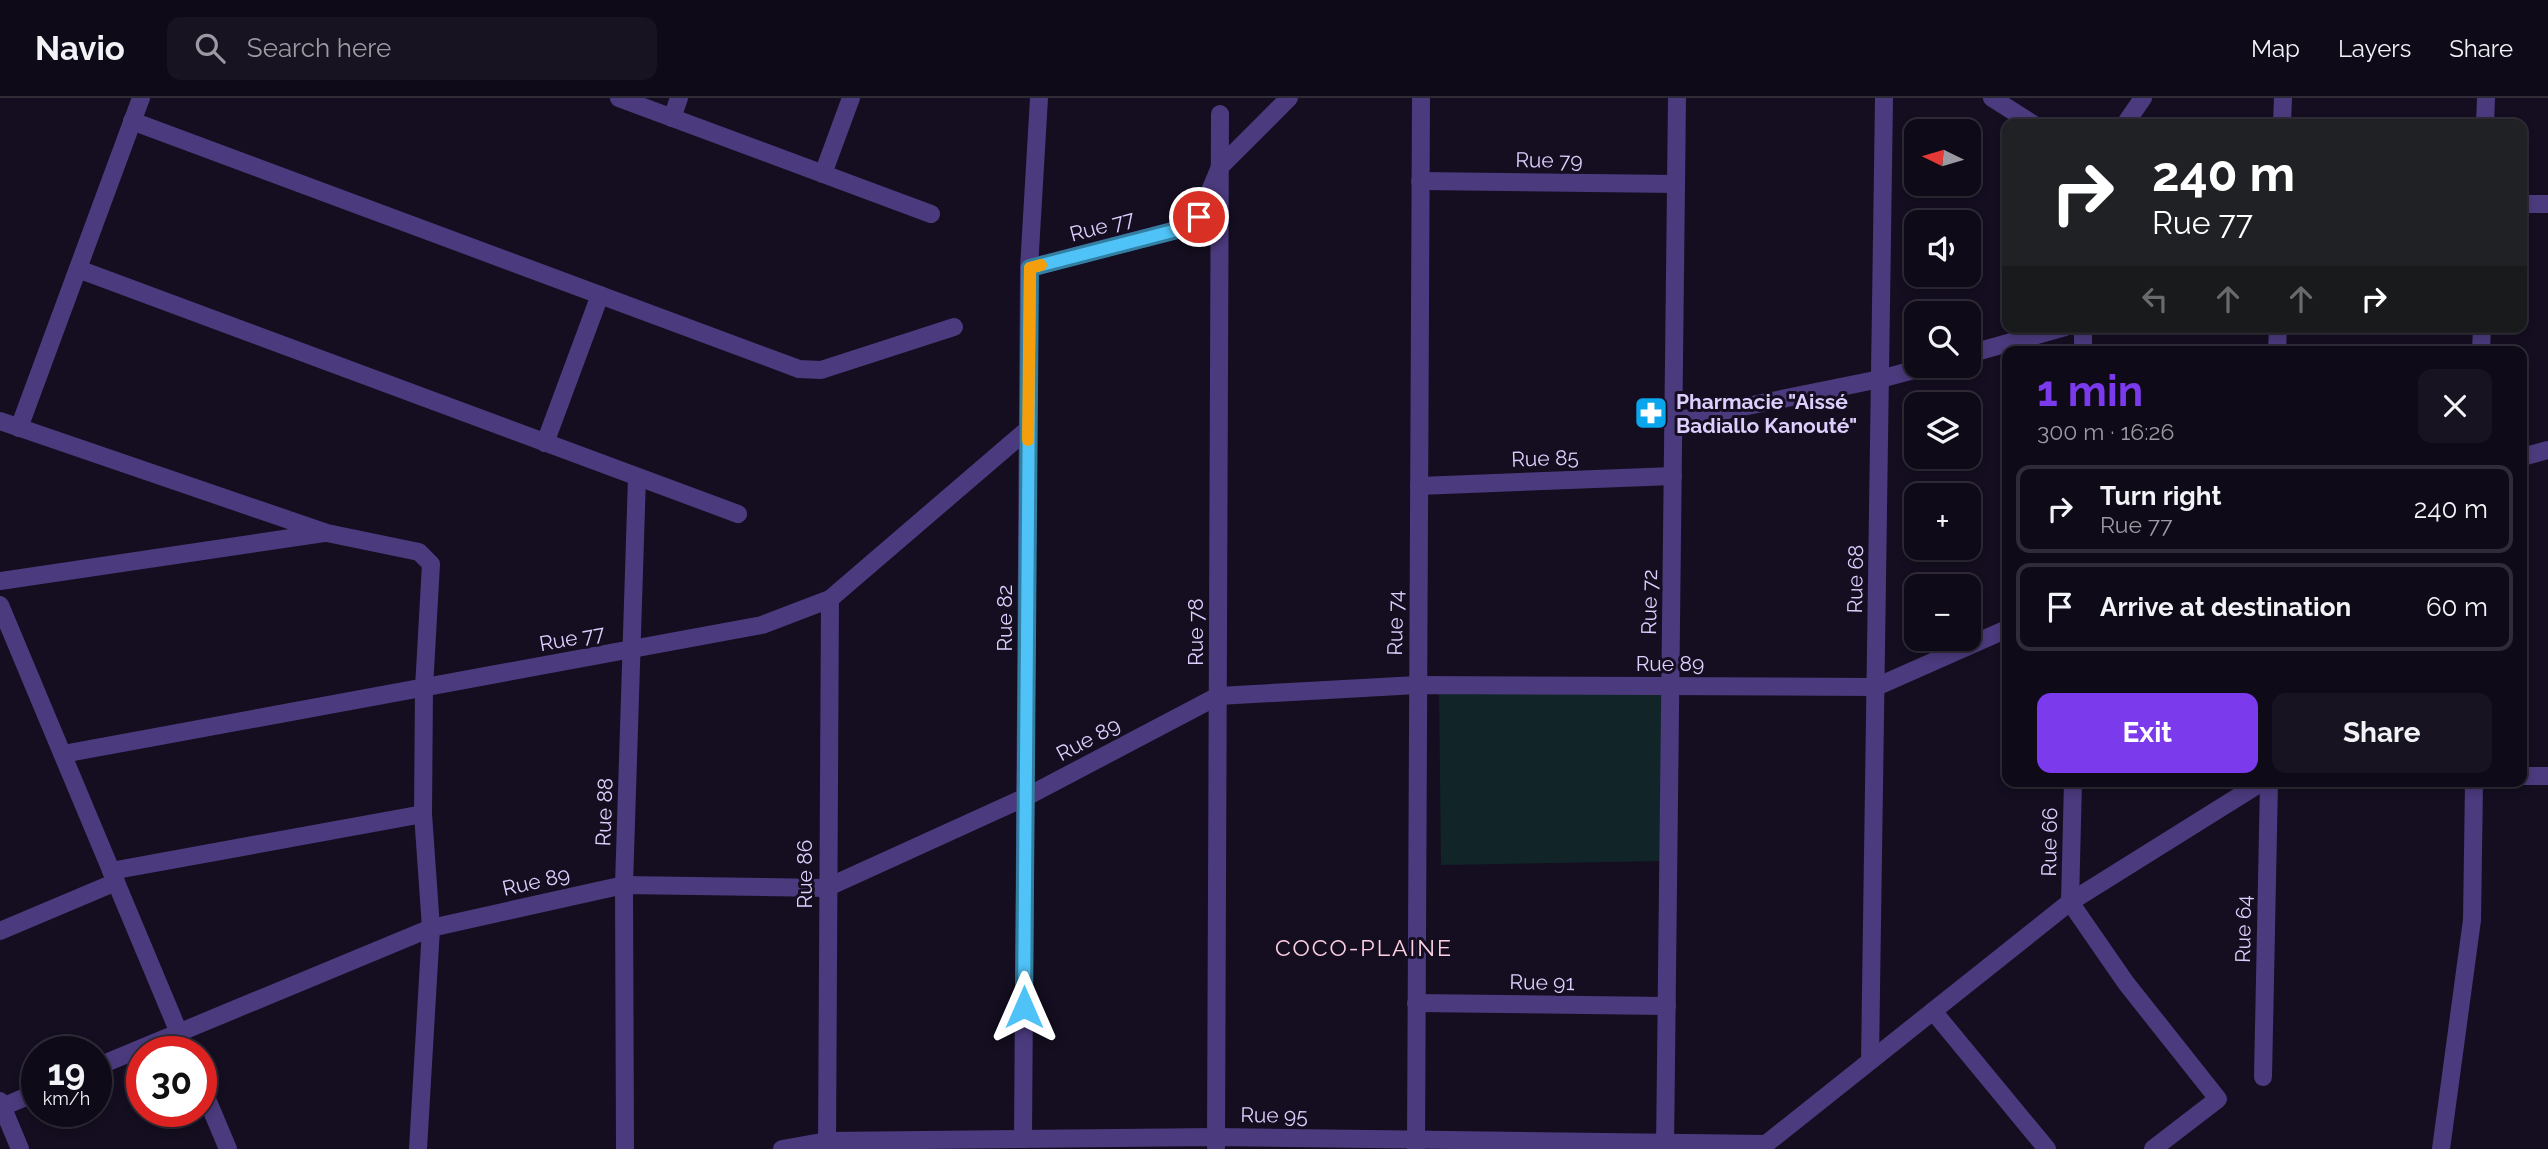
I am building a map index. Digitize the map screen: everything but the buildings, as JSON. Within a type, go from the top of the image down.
[{"type":"street","points":[[19,428],[141,98]]},
{"type":"street","points":[[619,98],[931,214]]},
{"type":"street","points":[[672,118],[679,98]]},
{"type":"street","points":[[823,174],[851,98]]},
{"type":"street","name":"Rue 82","points":[[1023,1139],[1030,268],[1039,98]]},
{"type":"street","name":"Rue 77","points":[[1030,268],[1177,230],[1199,217],[1220,167],[1289,98]]},
{"type":"street","name":"Rue 74","points":[[1416,1145],[1421,98]]},
{"type":"street","name":"Rue 72","points":[[1665,1147],[1678,98]]},
{"type":"street","name":"Rue 68","points":[[1870,1061],[1884,98]]},
{"type":"street","points":[[1992,98],[2025,119]]},
{"type":"street","points":[[2128,119],[2143,98]]},
{"type":"street","points":[[2282,119],[2283,98]]},
{"type":"street","points":[[2485,119],[2486,98]]},
{"type":"street","name":"Rue 78","points":[[1216,1143],[1220,114]]},
{"type":"street","points":[[132,121],[799,369],[821,370],[954,327]]},
{"type":"street","name":"Rue 79","points":[[1420,181],[1676,184]]},
{"type":"street","points":[[2527,204],[2548,204]]},
{"type":"street","points":[[78,269],[738,514]]},
{"type":"street","points":[[545,443],[600,295]]},
{"type":"street","points":[[1981,352],[2044,333]]},
{"type":"street","points":[[1674,421],[1904,373]]},
{"type":"street","points":[[0,421],[327,533],[419,552],[431,564],[424,688],[424,814],[430,928],[418,1149]]},
{"type":"street","name":"Rue 77","points":[[62,754],[762,625],[830,600],[1028,429]]},
{"type":"street","points":[[2527,456],[2548,450]]},
{"type":"street","name":"Rue 85","points":[[1419,485],[1673,476]]},
{"type":"street","name":"Rue 88","points":[[625,1149],[624,885],[637,477]]},
{"type":"street","points":[[0,581],[327,533]]},
{"type":"street","name":"Rue 86","points":[[827,1145],[826,888],[830,600]]},
{"type":"street","points":[[0,605],[181,1036]]},
{"type":"street","name":"Rue 89","points":[[112,1060],[430,928],[624,885],[826,888],[1026,797],[1218,696],[1417,685],[1876,687],[2002,631]]},
{"type":"street","points":[[2527,776],[2548,776]]},
{"type":"street","name":"Rue 66","points":[[2070,902],[2073,787]]},
{"type":"street","points":[[1870,1061],[2070,902],[2254,787]]},
{"type":"street","name":"Rue 64","points":[[2263,1077],[2269,787]]},
{"type":"street","points":[[2441,1149],[2472,920],[2474,787]]},
{"type":"street","points":[[0,931],[114,876],[424,814]]},
{"type":"street","points":[[2070,902],[2126,984],[2218,1099],[2154,1149]]},
{"type":"street","name":"Rue 91","points":[[1416,1003],[1667,1006]]},
{"type":"street","points":[[1933,1011],[2047,1149]]},
{"type":"street","name":"Rue 95","points":[[782,1149],[827,1145],[1023,1139],[1665,1147],[1766,1144],[1870,1061]]},
{"type":"street","points":[[20,1149],[1,1105],[21,1098]]},
{"type":"street","points":[[217,1123],[228,1149]]},
{"type":"green space","points":[[1661,682],[1664,861],[1441,865],[1439,686]]},
{"type":"slow traffic","points":[[1028,440],[1030,268],[1041,265]]},
{"type":"place","name":"Pharmacie \"Aissé Badiallo Kanouté\"","points":[[1651,413]]},
{"type":"district","name":"COCO-PLAINE","points":[[1364,947]]},
{"type":"route","points":[[1024,1007],[1030,268],[1177,230],[1199,217]]}]
